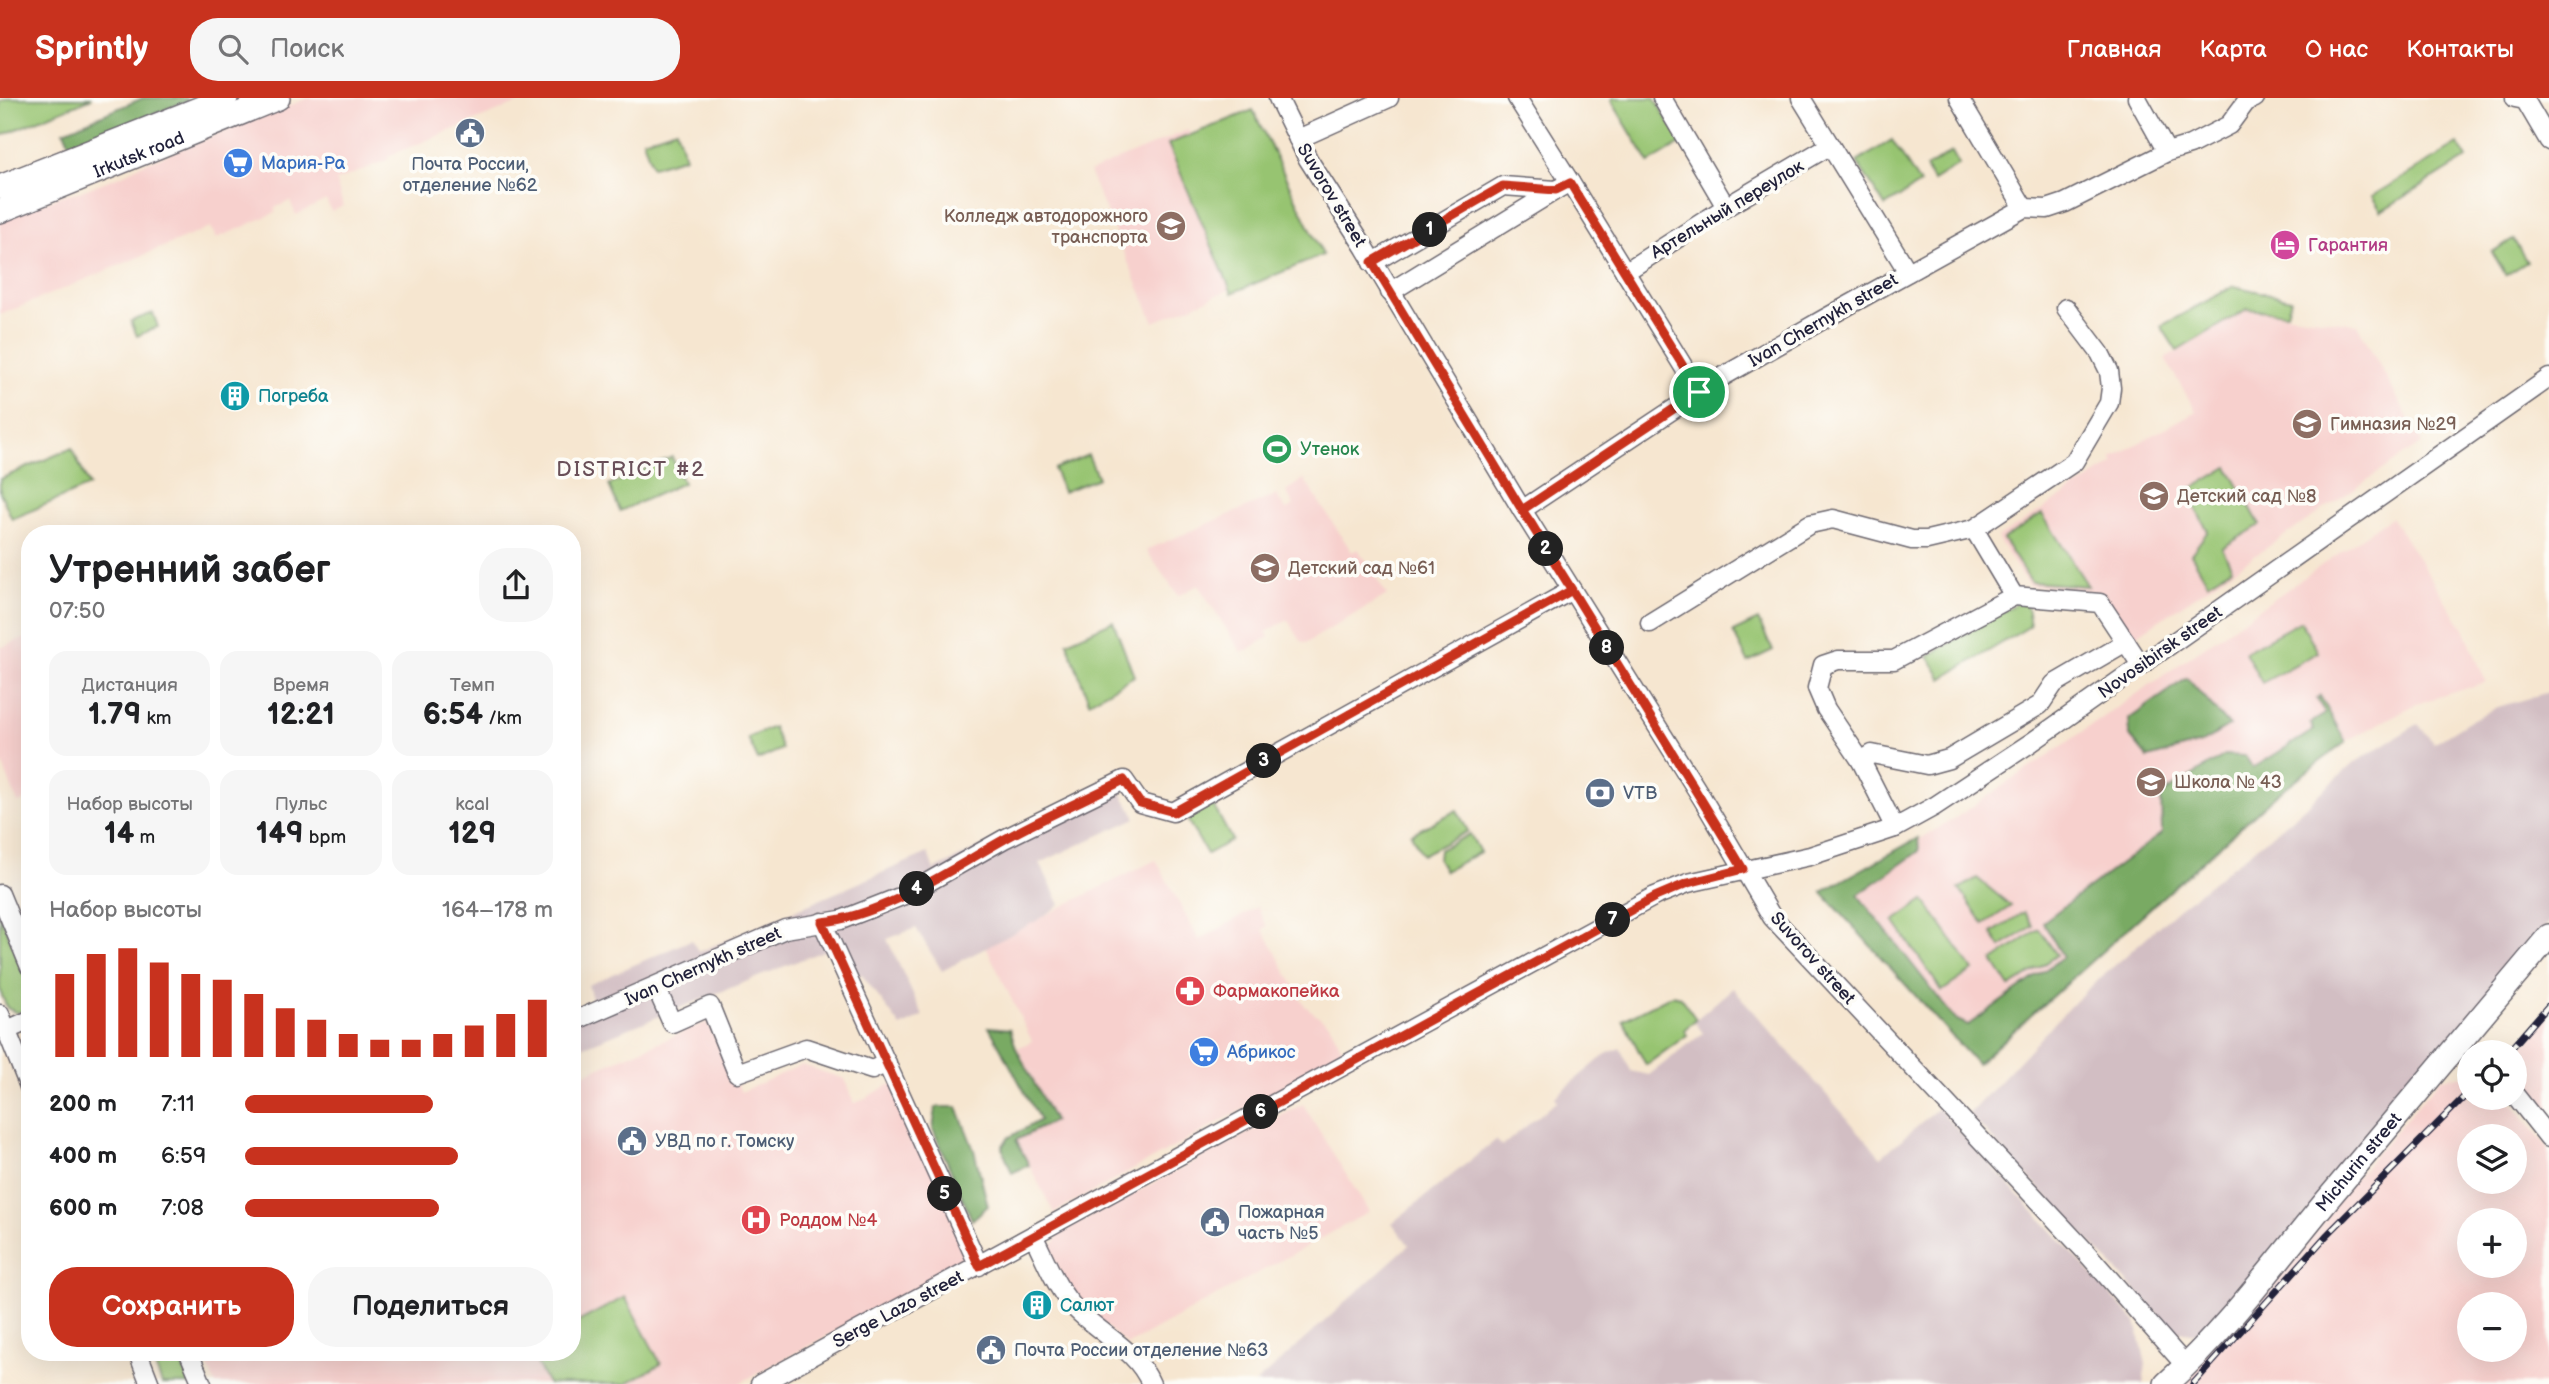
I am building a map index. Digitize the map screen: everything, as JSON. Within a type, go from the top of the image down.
[{"type":"main road","name":"Irkutsk road","points":[[0,187],[226,98]]},
{"type":"main road","name":"Irkutsk road","points":[[0,211],[278,98]]},
{"type":"main road","name":"Michurin street","points":[[2472,1040],[2549,936]]},
{"type":"main road","name":"Michurin street","points":[[2166,1384],[2186,1366],[2457,1059]]},
{"type":"street","name":"Suvorov street","points":[[1278,98],[1308,159],[1702,798],[1772,917],[2084,1250],[2186,1366]]},
{"type":"street","points":[[1298,139],[1389,98]]},
{"type":"street","points":[[1517,98],[1563,186],[1625,271],[1699,392]]},
{"type":"street","points":[[1662,98],[1726,207]]},
{"type":"street","points":[[1801,98],[1908,272]]},
{"type":"street","points":[[1959,98],[2024,208],[2048,209],[2229,125],[2246,102],[2255,98]]},
{"type":"street","points":[[2137,98],[2167,152]]},
{"type":"street","points":[[2515,98],[2525,100],[2549,141]]},
{"type":"street","name":"Артельный переулок","points":[[1625,271],[1829,146]]},
{"type":"street","points":[[1372,262],[1503,186],[1563,186]]},
{"type":"street","points":[[1390,292],[1563,186]]},
{"type":"street","name":"Ivan Chernykh street","points":[[1522,510],[1699,392],[2024,208]]},
{"type":"street","points":[[1650,623],[1810,524],[1833,519],[1912,540],[1927,540],[1975,529],[2074,462],[2109,403],[2111,388],[2109,371],[2100,353],[2066,308]]},
{"type":"street","name":"Novosibirsk street","points":[[1743,869],[1810,856],[1895,828],[1935,806],[2141,665],[2549,378]]},
{"type":"street","points":[[1975,529],[2014,596]]},
{"type":"street","name":"Ivan Chernykh street","points":[[581,1018],[785,929],[841,920],[907,894],[1004,839],[1124,780],[1140,803],[1174,812],[1572,590]]},
{"type":"street","points":[[1895,828],[1861,761],[1826,709],[1817,688],[1823,665],[1838,660],[1894,660],[2014,596],[2099,603],[2141,665]]},
{"type":"street","points":[[1861,761],[1872,754],[1927,765],[1948,759],[2040,705],[2054,684],[2126,642]]},
{"type":"street","name":"Serge Lazo street","points":[[760,1384],[1655,897],[1688,883],[1743,869]]},
{"type":"street","points":[[0,894],[21,945]]},
{"type":"street","points":[[822,922],[979,1266]]},
{"type":"street","points":[[656,987],[672,1023],[710,1006],[737,1073],[806,1048],[872,1070],[887,1063]]},
{"type":"street","points":[[21,1021],[3,1022],[21,1067]]},
{"type":"street","points":[[2527,1110],[2549,1138]]},
{"type":"street","points":[[1034,1237],[1071,1304],[1135,1358],[1152,1384]]},
{"type":"street","points":[[141,1361],[150,1384]]},
{"type":"street","points":[[192,1361],[202,1384]]},
{"type":"shaded area","points":[[308,98],[531,98],[388,156],[389,159],[336,181],[343,206],[331,211],[326,200],[296,215],[290,201],[274,208],[276,212],[234,231],[216,238],[211,227],[0,315],[0,220],[127,173],[138,166]]},
{"type":"shaded area","name":"Колледж автодорожного транспорта","points":[[1188,130],[1252,280],[1154,322],[1089,172]]},
{"type":"shaded area","points":[[2247,309],[2357,324],[2422,443],[2133,638],[2102,592],[2029,586],[1997,538],[2115,463],[2112,458],[2196,411],[2165,359]]},
{"type":"shaded area","name":"Детский сад №61","points":[[1304,479],[1352,552],[1358,549],[1387,595],[1306,643],[1301,641],[1288,620],[1266,632],[1269,637],[1242,653],[1198,585],[1178,596],[1146,550],[1276,495],[1286,510],[1294,505],[1286,491]]},
{"type":"shaded area","name":"Школа № 43","points":[[2391,517],[2464,629],[2486,682],[2416,704],[2345,742],[2277,794],[1977,1064],[1822,892],[1948,823]]},
{"type":"shaded area","points":[[21,640],[21,802],[18,803],[0,758],[0,648]]},
{"type":"shaded area","points":[[2549,692],[2549,922],[2218,1321],[2197,1334],[2173,1330],[1969,1114],[2075,1001],[2178,909],[2287,823],[2354,763],[2418,724],[2434,743],[2498,707]]},
{"type":"shaded area","points":[[1114,781],[1136,818],[1040,863],[1060,905],[1036,921],[942,971],[916,928],[887,939],[923,1016],[901,1027],[862,975],[850,973],[838,945],[581,1047],[581,1011],[594,1006],[588,985],[691,940],[699,952],[928,853],[934,870]]},
{"type":"shaded area","points":[[1156,860],[1199,940],[1257,907],[1267,926],[1263,929],[1305,1006],[1329,1024],[1345,1053],[1054,1213],[1016,1140],[1054,1121],[1018,1048],[1032,1041],[985,945]]},
{"type":"shaded area","points":[[1733,988],[1881,1157],[1938,1108],[2136,1322],[2146,1364],[2143,1384],[1255,1384],[1409,1245],[1392,1223],[1496,1140],[1502,1146],[1557,1101],[1555,1097],[1606,1054],[1620,1048],[1631,1071],[1649,1075],[1703,1033],[1694,1021]]},
{"type":"shaded area","points":[[2549,1017],[2549,1121],[2527,1093],[2527,1043]]},
{"type":"shaded area","name":"Роддом №4","points":[[707,1022],[741,1092],[802,1065],[845,1079],[854,1104],[897,1081],[982,1252],[738,1384],[215,1384],[206,1361],[581,1361],[581,1075]]},
{"type":"shaded area","points":[[2457,1076],[2457,1110],[2518,1110],[2549,1149],[2549,1384],[2177,1384],[2441,1078]]},
{"type":"shaded area","name":"Пожарная часть №5","points":[[1303,1104],[1369,1212],[1127,1345],[1076,1300],[1061,1278],[1051,1248],[1061,1232]]},
{"type":"green space","points":[[9,98],[92,98],[0,136],[0,102]]},
{"type":"green space","points":[[143,98],[186,98],[187,101],[71,147],[64,131]]},
{"type":"green space","points":[[1654,98],[1682,143],[1649,163],[1611,100]]},
{"type":"green space","points":[[1253,110],[1323,255],[1232,293],[1168,144]]},
{"type":"green space","points":[[676,129],[685,157],[652,167],[643,140]]},
{"type":"green space","points":[[1892,140],[1920,184],[1885,206],[1857,162]]},
{"type":"green space","points":[[2458,144],[2467,158],[2381,211],[2372,196]]},
{"type":"green space","points":[[1952,152],[1959,165],[1933,181],[1926,168]]},
{"type":"green space","points":[[2513,239],[2527,262],[2506,275],[2492,252]]},
{"type":"green space","points":[[2234,286],[2291,299],[2287,313],[2247,309],[2177,351],[2161,326]]},
{"type":"green space","points":[[153,313],[158,327],[137,336],[131,321]]},
{"type":"green space","points":[[72,448],[89,486],[12,519],[0,492],[0,479]]},
{"type":"green space","points":[[1088,455],[1098,478],[1063,492],[1054,469]]},
{"type":"green space","points":[[672,457],[683,483],[620,511],[609,485]]},
{"type":"green space","points":[[2228,467],[2260,525],[2222,548],[2232,568],[2208,583],[2191,554],[2208,531],[2186,492]]},
{"type":"green space","points":[[2042,514],[2088,586],[2031,582],[2003,539]]},
{"type":"green space","points":[[2026,601],[2030,626],[1942,679],[1928,656],[2019,602]]},
{"type":"green space","points":[[1758,620],[1773,650],[1748,662],[1733,632]]},
{"type":"green space","points":[[1113,621],[1134,676],[1089,702],[1067,642]]},
{"type":"green space","points":[[2301,621],[2318,652],[2262,683],[2245,652]]},
{"type":"green space","points":[[2187,678],[2229,726],[2201,743],[2148,758],[2130,736],[2129,719]]},
{"type":"green space","points":[[2320,696],[2346,742],[2277,794],[1977,1064],[1822,892],[1918,838],[1919,851],[1858,895],[1955,1019],[1968,1025],[2063,957],[2043,922],[2162,833],[2161,795],[2225,755],[2245,756],[2253,768],[2314,730],[2311,723],[2325,714],[2317,699]]},
{"type":"green space","points":[[773,727],[782,749],[758,760],[748,738]]},
{"type":"green space","points":[[1212,803],[1232,840],[1207,854],[1188,821],[1189,815]]},
{"type":"green space","points":[[1457,810],[1468,831],[1422,855],[1411,834]]},
{"type":"green space","points":[[1470,834],[1480,852],[1445,871],[1438,859],[1439,850]]},
{"type":"green space","points":[[1977,878],[2011,906],[1984,924],[1959,889]]},
{"type":"green space","points":[[1924,900],[1973,970],[1942,991],[1894,921]]},
{"type":"green space","points":[[2024,912],[2033,926],[2001,947],[1992,933]]},
{"type":"green space","points":[[0,915],[21,967],[21,1011],[17,1013],[7,1008],[0,991]]},
{"type":"green space","points":[[2039,929],[2057,955],[2010,987],[1993,961]]},
{"type":"green space","points":[[1672,995],[1680,997],[1696,1019],[1684,1030],[1687,1035],[1646,1065],[1623,1020]]},
{"type":"green space","points":[[989,1027],[1010,1029],[1016,1048],[1054,1121],[1016,1140],[1029,1165],[1012,1173],[1002,1147],[1008,1138],[1040,1120]]},
{"type":"green space","points":[[936,1107],[957,1107],[974,1150],[988,1206],[972,1220],[933,1129]]},
{"type":"green space","points":[[625,1297],[661,1364],[625,1384],[548,1384],[535,1361],[581,1361],[581,1320]]},
{"type":"green space","points":[[153,1361],[180,1361],[190,1384],[162,1384]]},
{"type":"railway","points":[[2518,1040],[2549,1005]]},
{"type":"railway","points":[[2193,1384],[2326,1236],[2457,1104]]},
{"type":"place","name":"Почта России, отделение №62","points":[[470,133]]},
{"type":"place","name":"Мария-Ра","points":[[238,163]]},
{"type":"place","name":"Колледж автодорожного транспорта","points":[[1171,226]]},
{"type":"place","name":"Гарантия","points":[[2285,245]]},
{"type":"place","name":"Погреба","points":[[235,396]]},
{"type":"place","name":"Гимназия №29","points":[[2307,424]]},
{"type":"place","name":"Утенок","points":[[1277,449]]},
{"type":"place","name":"Детский сад №8","points":[[2154,496]]},
{"type":"place","name":"Детский сад №61","points":[[1265,568]]},
{"type":"place","name":"Школа № 43","points":[[2151,782]]},
{"type":"place","name":"VTB","points":[[1600,793]]},
{"type":"place","name":"Фармакопейка","points":[[1190,991]]},
{"type":"place","name":"Абрикос","points":[[1204,1052]]},
{"type":"place","name":"УВД по г. Томску","points":[[632,1141]]},
{"type":"place","name":"Роддом №4","points":[[756,1220]]},
{"type":"place","name":"Пожарная часть №5","points":[[1215,1222]]},
{"type":"place","name":"Салют","points":[[1037,1305]]},
{"type":"place","name":"Почта России отделение №63","points":[[991,1350]]},
{"type":"district","name":"DISTRICT #2","points":[[631,469]]},
{"type":"route","points":[[1699,392],[1522,510],[1531,523],[1611,654],[1702,798],[1743,869],[1688,883],[1655,897],[979,1266],[822,922],[841,920],[907,894],[1004,839],[1124,780],[1140,803],[1174,812],[1401,684],[1506,627],[1572,590],[1531,523],[1522,510],[1372,262],[1503,186],[1556,190],[1570,183],[1699,392]]}]
